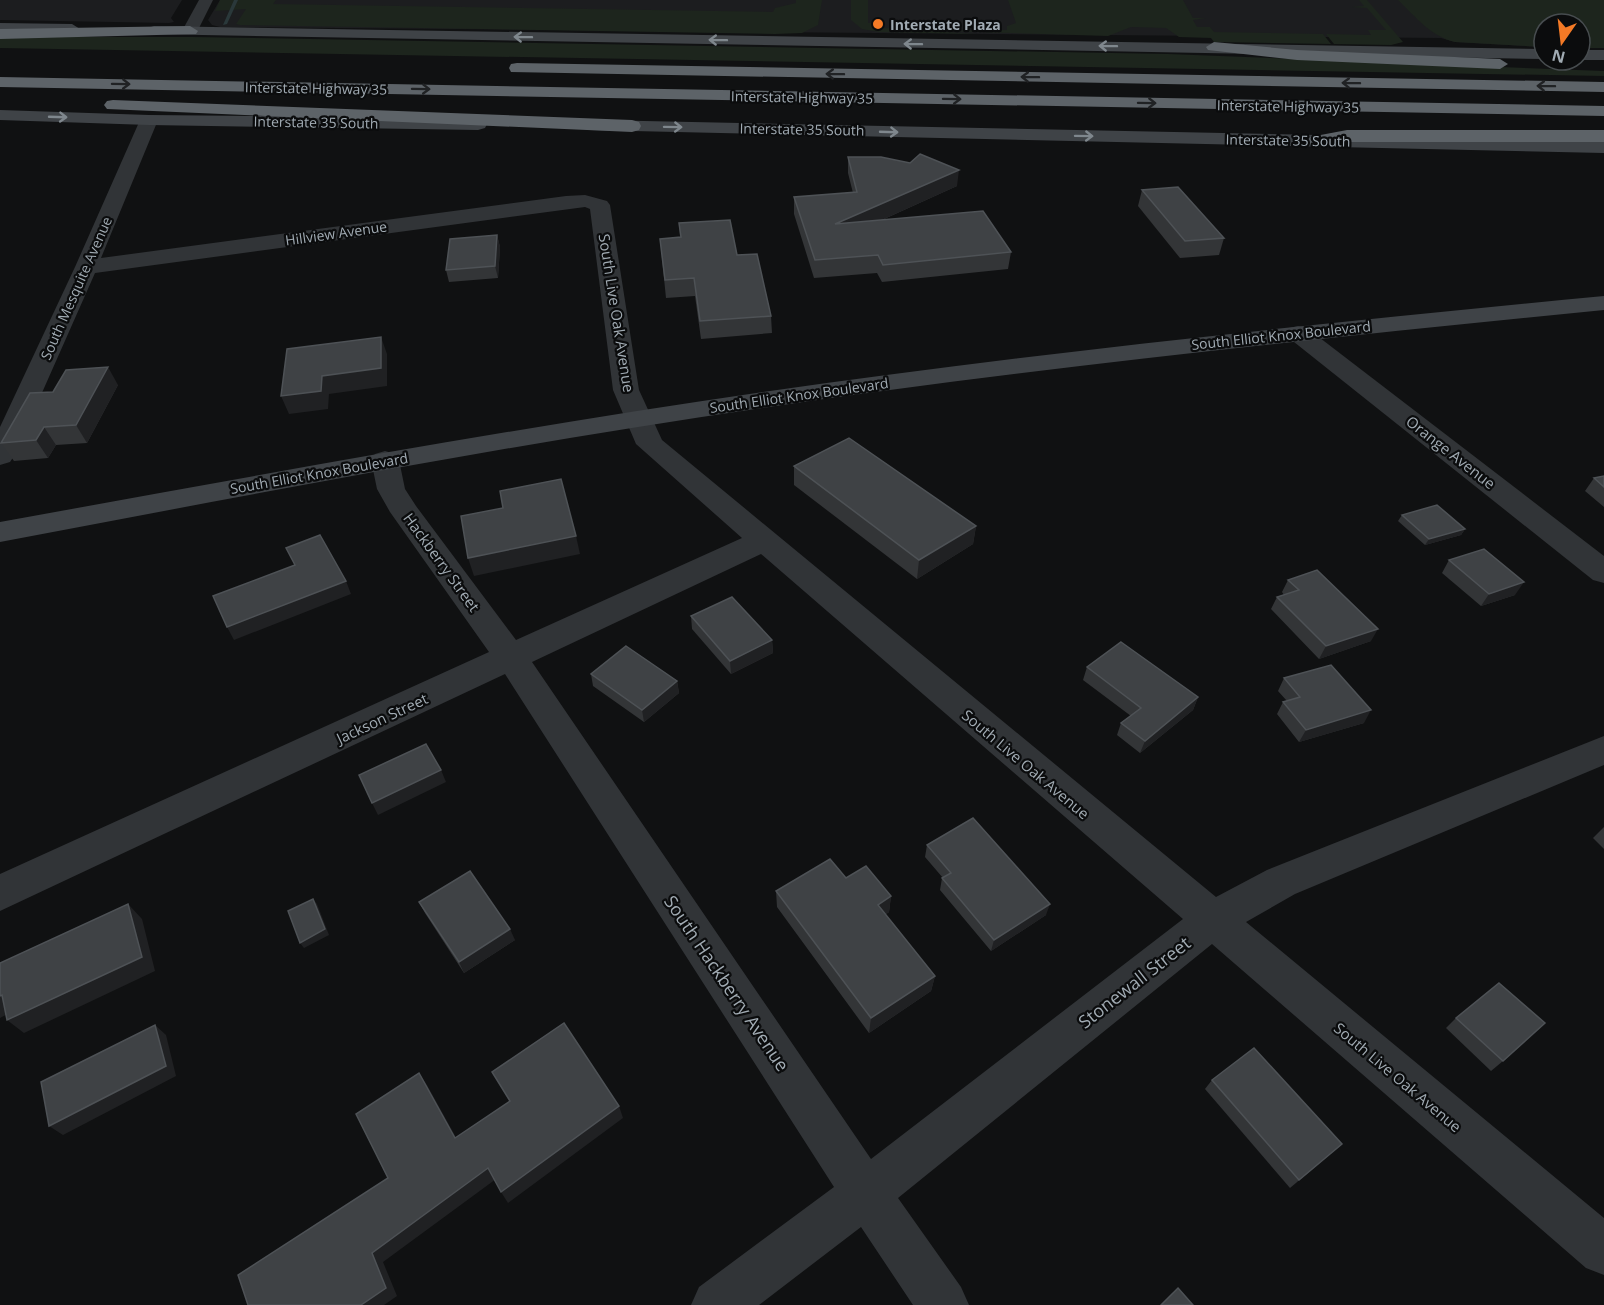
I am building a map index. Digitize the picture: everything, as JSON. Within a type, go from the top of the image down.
[{"type":"highway","points":[[0,34],[190,31]]},
{"type":"highway","points":[[1214,47],[1297,55],[1532,60]]},
{"type":"highway","name":"Interstate Highway 35","points":[[501,68],[1604,87]]},
{"type":"highway","name":"Interstate Highway 35","points":[[0,82],[1604,111]]},
{"type":"highway","points":[[0,100],[302,115],[632,126]]},
{"type":"highway","points":[[1317,141],[1347,135],[1604,136]]},
{"type":"main road","points":[[0,28],[1214,47]]},
{"type":"main road","name":"Interstate 35 South","points":[[0,115],[149,120],[632,126],[1604,147]]},
{"type":"main road","name":"South Elliot Knox Boulevard","points":[[0,531],[386,460],[640,418],[875,383],[1298,333],[1604,303]]},
{"type":"street","points":[[190,31],[206,0]]},
{"type":"street","name":"South Mesquite Avenue","points":[[0,456],[86,267],[149,120]]},
{"type":"street","name":"Hillview Avenue","points":[[86,267],[585,201]]},
{"type":"street","name":"South Live Oak Avenue","points":[[585,201],[600,205],[626,390],[650,444],[762,541],[1604,1250]]},
{"type":"street","name":"Orange Avenue","points":[[1298,333],[1604,572]]},
{"type":"street","name":"Hackberry Street","points":[[386,460],[391,489],[405,512],[512,658]]},
{"type":"street","name":"Jackson Street","points":[[0,893],[762,541]]},
{"type":"street","name":"South Hackberry Avenue","points":[[512,658],[866,1193],[944,1305]]},
{"type":"street","name":"Stonewall Street","points":[[717,1305],[866,1193],[1212,920],[1281,882],[1604,750]]},
{"type":"shaded area","points":[[0,0],[182,0],[171,18],[174,22],[169,23],[0,20]]},
{"type":"shaded area","name":"Interstate Plaza","points":[[220,0],[1604,0],[1604,48],[1592,48],[1592,12],[1532,12],[1532,46],[1455,42],[1441,38],[220,27],[212,25],[208,20]]},
{"type":"shaded area","points":[[220,0],[276,0],[273,4],[773,12],[775,8],[796,3],[796,0],[822,0],[818,25],[802,33],[775,34],[240,25],[236,24],[246,9],[215,11]]},
{"type":"shaded area","points":[[851,0],[868,0],[868,23],[883,23],[884,28],[943,29],[944,32],[977,34],[879,32],[862,29],[851,20]]},
{"type":"shaded area","points":[[1008,0],[1183,0],[1193,18],[1206,18],[1193,20],[1197,27],[1210,27],[1214,32],[1323,34],[1331,44],[1214,42],[1211,38],[1179,37],[1166,28],[1131,27],[1108,36],[948,31],[1007,30],[1007,26],[1016,23]]},
{"type":"shaded area","points":[[1359,0],[1367,0],[1403,42],[1391,45],[1334,44],[1326,34],[1371,35],[1368,30],[1386,30],[1367,8],[1351,7],[1364,6]]},
{"type":"shaded area","points":[[1398,0],[1604,0],[1604,48],[1592,48],[1592,12],[1532,12],[1532,46],[1455,42],[1431,31]]},
{"type":"shaded area","points":[[0,37],[193,37],[1168,54],[1532,68],[1532,72],[1604,71],[1604,76],[0,48]]},
{"type":"building","points":[[920,154],[959,170],[835,224],[983,211],[1011,252],[883,265],[878,255],[815,260],[794,197],[857,192],[848,157],[881,157],[910,163]]},
{"type":"building","points":[[1178,187],[1224,238],[1185,241],[1142,190]]},
{"type":"building","points":[[730,220],[737,255],[757,254],[771,316],[700,321],[694,278],[665,280],[660,239],[681,237],[679,223]]},
{"type":"building","points":[[497,235],[495,266],[446,270],[450,239]]},
{"type":"building","points":[[381,337],[381,368],[322,376],[321,391],[281,396],[287,349]]},
{"type":"building","points":[[108,367],[76,425],[44,427],[36,440],[1,443],[30,393],[53,392],[66,370]]},
{"type":"building","points":[[849,438],[976,526],[919,560],[794,466]]},
{"type":"building","points":[[1604,476],[1604,487],[1594,478]]},
{"type":"building","points":[[561,479],[576,536],[468,558],[461,516],[503,508],[500,491]]},
{"type":"building","points":[[1437,505],[1465,529],[1429,539],[1402,515]]},
{"type":"building","points":[[320,535],[346,581],[227,627],[213,596],[295,565],[286,548]]},
{"type":"building","points":[[1484,549],[1524,582],[1489,594],[1449,560]]},
{"type":"building","points":[[1317,570],[1378,629],[1326,646],[1277,597],[1299,590],[1288,580]]},
{"type":"building","points":[[732,597],[772,640],[730,661],[691,616]]},
{"type":"building","points":[[1121,642],[1198,697],[1145,741],[1121,723],[1141,708],[1087,667]]},
{"type":"building","points":[[626,646],[677,681],[642,710],[591,674]]},
{"type":"building","points":[[1331,665],[1371,710],[1306,730],[1283,702],[1300,697],[1284,678]]},
{"type":"building","points":[[426,744],[441,770],[372,803],[359,775]]},
{"type":"building","points":[[973,818],[1050,904],[994,940],[942,878],[951,873],[927,845]]},
{"type":"building","points":[[830,859],[846,878],[866,866],[891,896],[878,905],[935,976],[871,1018],[776,891]]},
{"type":"building","points":[[470,871],[510,929],[459,962],[419,902]]},
{"type":"building","points":[[313,899],[325,929],[300,943],[288,911]]},
{"type":"building","points":[[128,904],[142,957],[7,1020],[2,995],[0,996],[0,963]]},
{"type":"building","points":[[1499,983],[1545,1023],[1503,1061],[1456,1018]]},
{"type":"building","points":[[564,1023],[619,1106],[501,1192],[488,1168],[372,1253],[386,1288],[361,1305],[248,1305],[238,1275],[388,1178],[356,1114],[419,1073],[455,1138],[510,1101],[492,1072]]},
{"type":"building","points":[[155,1025],[166,1066],[49,1126],[41,1082]]},
{"type":"building","points":[[1254,1048],[1342,1144],[1299,1180],[1212,1080]]},
{"type":"building","points":[[1178,1288],[1193,1305],[1161,1305]]},
{"type":"waterway","points":[[225,24],[236,0]]},
{"type":"place","name":"Interstate Plaza","points":[[878,24]]}]
